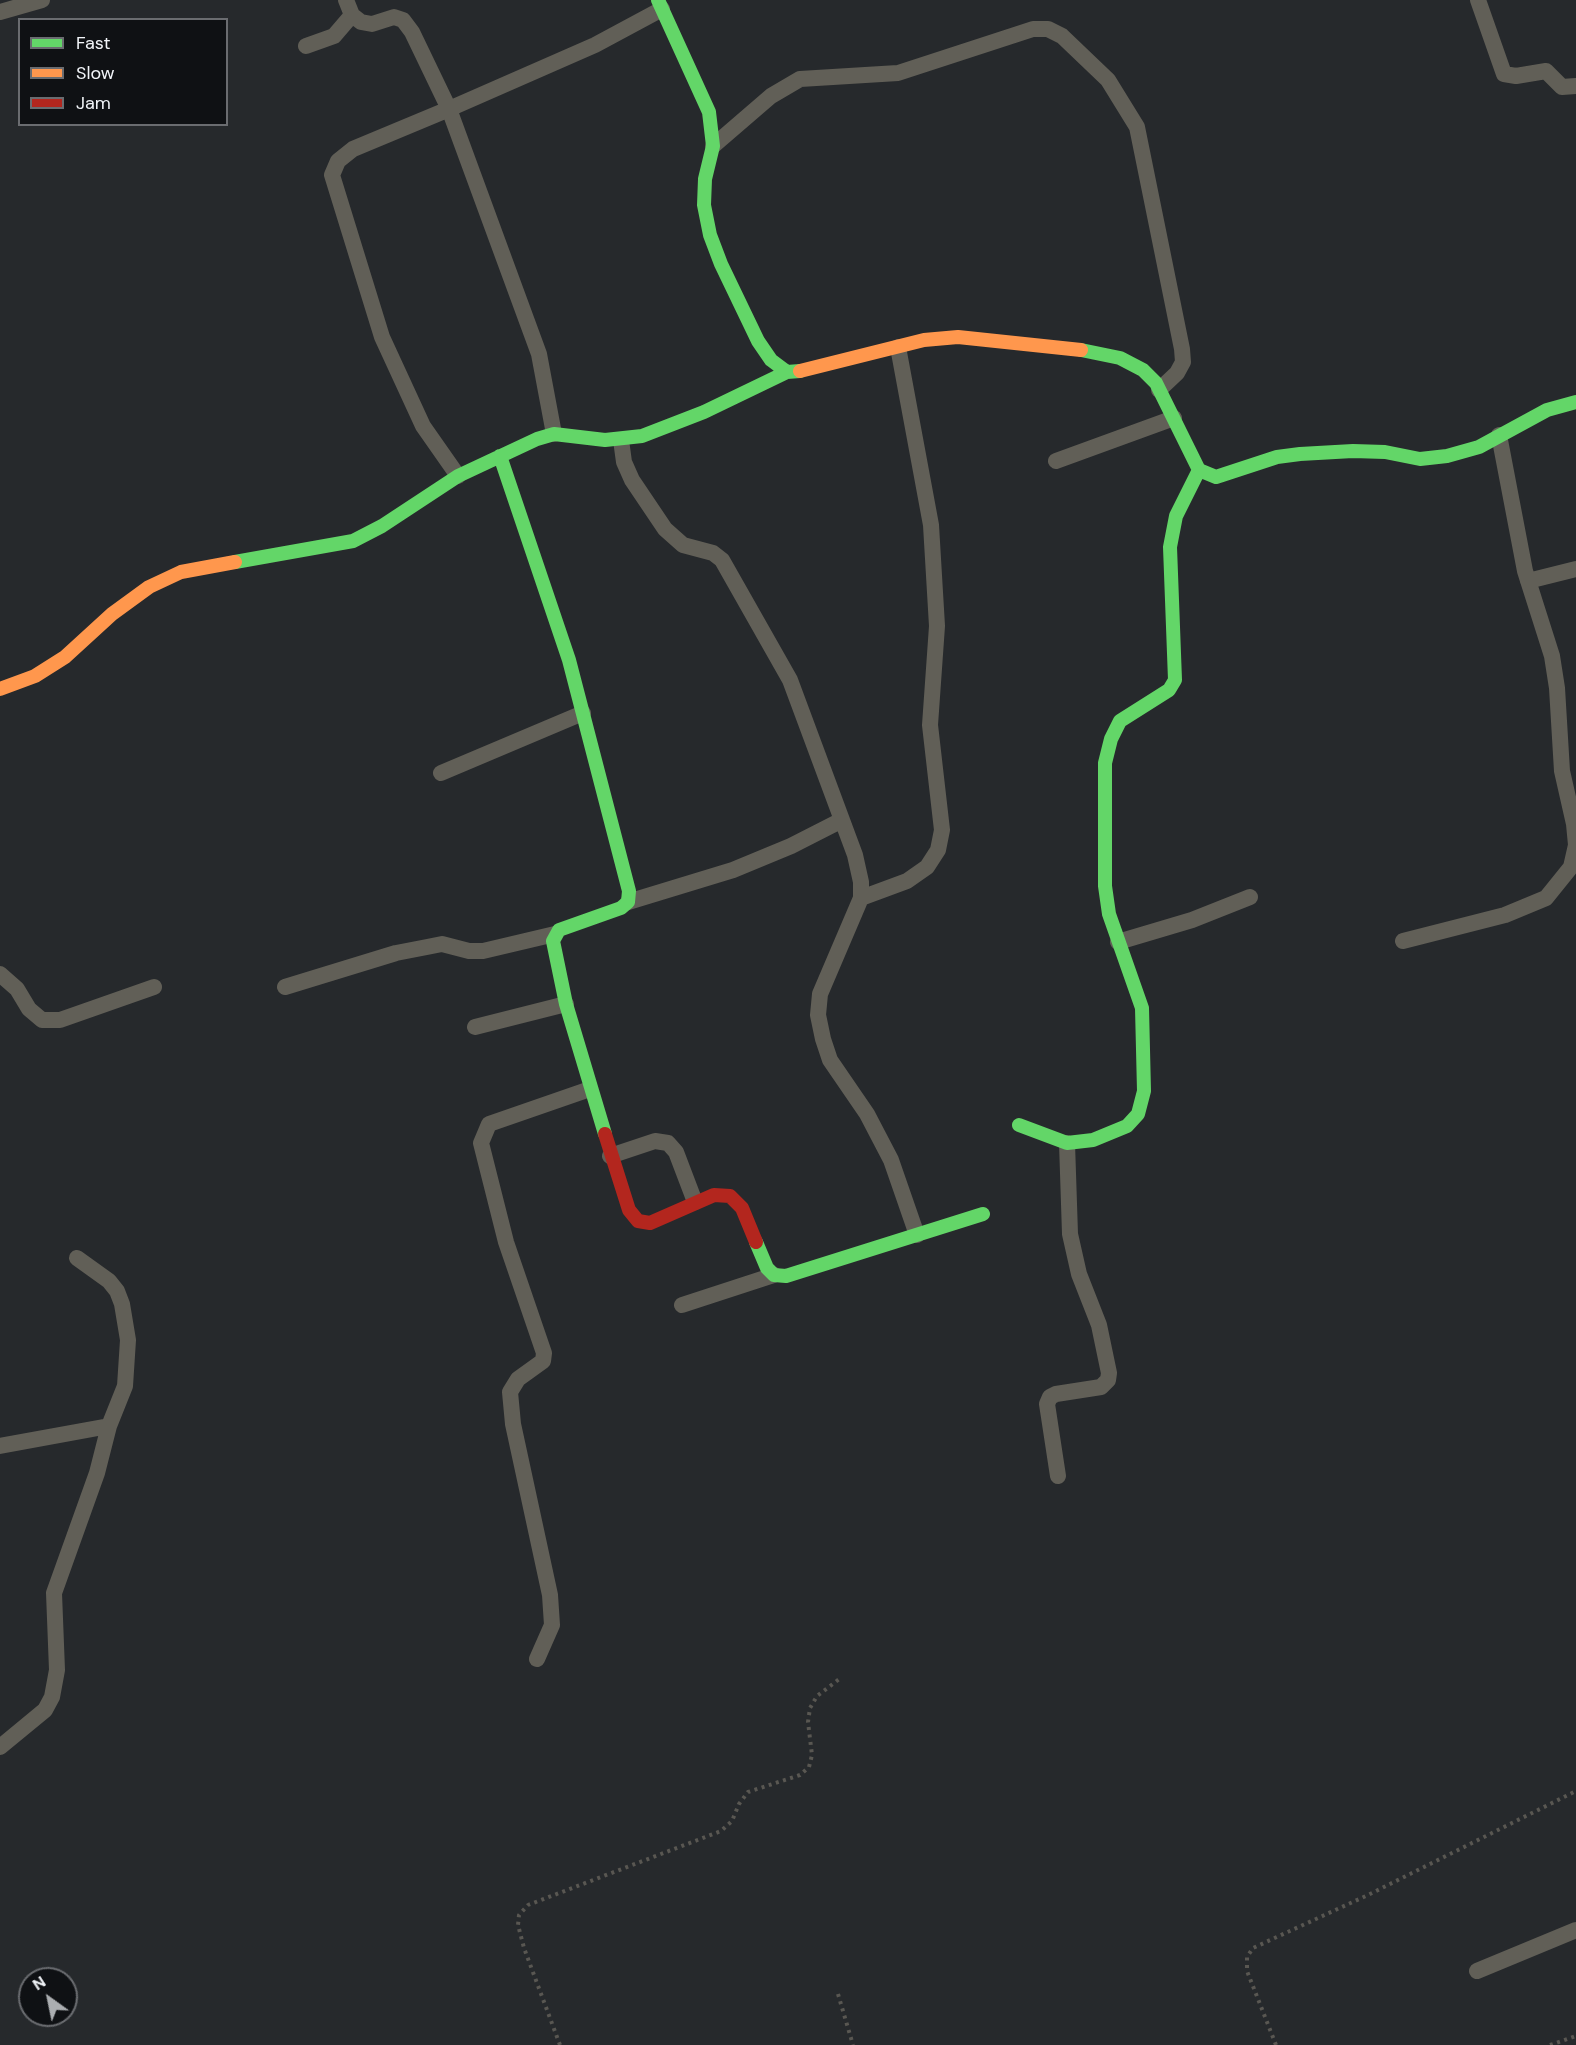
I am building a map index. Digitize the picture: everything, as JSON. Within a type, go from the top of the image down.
[{"type":"street","points":[[0,12],[42,0]]},
{"type":"street","points":[[1478,0],[1504,74],[1516,76],[1546,71],[1562,87],[1576,86]]},
{"type":"street","points":[[458,476],[418,416],[382,337],[332,175],[338,161],[352,149],[595,45],[660,5],[709,112],[713,146],[705,179],[704,196],[710,235],[721,264],[758,341],[771,360],[787,372]]},
{"type":"street","points":[[306,46],[334,36],[349,7],[361,22],[372,24],[394,17],[403,20],[412,32],[449,109],[538,354],[554,434]]},
{"type":"street","points":[[713,146],[771,96],[800,79],[898,73],[1033,28],[1048,29],[1062,36],[1108,80],[1137,128],[1182,348],[1183,362],[1177,373],[1159,390]]},
{"type":"street","points":[[0,688],[34,675],[65,657],[112,614],[159,582],[181,572],[352,541],[382,526],[458,476],[537,439],[554,434],[621,440],[642,436],[676,424],[787,372],[810,372],[924,340],[957,338],[1059,345],[1120,357],[1143,370],[1159,390],[1186,449],[1199,471],[1216,477],[1232,474],[1277,458],[1342,451],[1385,452],[1419,459],[1447,456],[1479,447],[1547,410],[1576,402]]},
{"type":"street","points":[[861,898],[908,881],[927,867],[938,850],[942,830],[930,725],[937,626],[931,525],[898,347]]},
{"type":"street","points":[[1056,460],[1173,418]]},
{"type":"street","points":[[1403,941],[1528,908],[1545,898],[1571,867],[1576,845],[1574,824],[1562,771],[1557,688],[1552,656],[1528,581],[1515,527],[1499,435]]},
{"type":"street","points":[[621,440],[624,462],[632,480],[665,529],[683,545],[713,553],[722,560],[790,680],[855,855],[861,898],[819,994],[818,1015],[830,1060],[867,1114],[891,1160],[917,1235]]},
{"type":"street","points":[[500,456],[569,660],[622,861],[629,891],[628,902]]},
{"type":"street","points":[[1019,1125],[1067,1143],[1093,1140],[1127,1126],[1138,1114],[1144,1091],[1145,1047],[1142,1008],[1109,914],[1106,886],[1105,763],[1111,739],[1120,721],[1169,690],[1175,680],[1170,547],[1176,516],[1199,471]]},
{"type":"street","points":[[1528,581],[1576,569]]},
{"type":"street","points":[[441,773],[583,713]]},
{"type":"street","points":[[285,987],[442,944],[468,951],[483,951],[555,934],[559,930],[611,914],[628,902],[733,870],[791,846],[842,820]]},
{"type":"street","points":[[1119,942],[1192,920],[1250,897]]},
{"type":"street","points":[[555,934],[554,951],[566,1004],[610,1156],[629,1210],[638,1221],[651,1223],[714,1195],[730,1196],[742,1208],[767,1268],[774,1275]]},
{"type":"street","points":[[0,974],[42,1020],[60,1020],[154,987]]},
{"type":"street","points":[[475,1027],[566,1004]]},
{"type":"street","points":[[537,1659],[552,1625],[550,1595],[513,1424],[510,1392],[518,1379],[543,1361],[544,1353],[506,1242],[481,1143],[489,1124],[590,1089]]},
{"type":"street","points":[[610,1156],[656,1141],[668,1143],[676,1152],[695,1203]]},
{"type":"street","points":[[1058,1476],[1047,1404],[1050,1397],[1101,1387],[1108,1380],[1109,1373],[1099,1325],[1079,1274],[1070,1234],[1067,1143]]},
{"type":"street","points":[[682,1305],[774,1275],[786,1276],[983,1214]]},
{"type":"street","points":[[0,1746],[45,1710],[52,1697],[57,1670],[54,1593],[97,1473],[109,1426],[125,1386],[128,1340],[122,1304],[117,1291],[109,1281],[77,1258]]},
{"type":"street","points":[[0,1446],[109,1426]]},
{"type":"street","points":[[1477,1971],[1576,1930]]},
{"type":"path","points":[[560,2045],[524,1948],[518,1924],[519,1915],[528,1905],[721,1831],[732,1821],[739,1804],[748,1792],[800,1775],[809,1767],[812,1755],[808,1722],[810,1708],[817,1696],[842,1677]]},
{"type":"path","points":[[1276,2045],[1247,1971],[1247,1957],[1253,1948],[1378,1890],[1576,1791]]},
{"type":"path","points":[[838,1994],[852,2045]]},
{"type":"path","points":[[1550,2045],[1576,2036]]},
{"type":"traffic: fast","points":[[658,0],[709,112],[713,146],[705,179],[704,205],[710,235],[721,264],[758,341],[771,360],[787,372],[800,371]]},
{"type":"traffic: fast","points":[[1081,350],[1120,358],[1143,370],[1156,383],[1199,470],[1216,477],[1277,457],[1300,454],[1353,451],[1385,452],[1420,459],[1447,456],[1479,447],[1547,410],[1576,402]]},
{"type":"traffic: fast","points":[[235,562],[353,541],[382,526],[458,476],[537,439],[554,434],[605,440],[642,436],[704,412],[787,372]]},
{"type":"traffic: fast","points":[[500,456],[569,660],[629,891],[628,902],[621,908],[559,930],[553,941],[566,1004],[605,1134]]},
{"type":"traffic: fast","points":[[1019,1125],[1067,1143],[1093,1140],[1127,1126],[1138,1114],[1144,1091],[1142,1008],[1109,914],[1105,886],[1105,763],[1111,739],[1120,721],[1169,690],[1175,680],[1170,547],[1176,516],[1199,470]]},
{"type":"traffic: fast","points":[[756,1242],[767,1268],[774,1275],[786,1276],[983,1214]]},
{"type":"traffic: slow","points":[[800,371],[924,340],[958,337],[1081,350]]},
{"type":"traffic: slow","points":[[0,689],[35,676],[65,657],[112,614],[149,587],[181,572],[235,562]]},
{"type":"traffic: jam","points":[[605,1134],[629,1210],[638,1221],[650,1223],[714,1195],[730,1196],[742,1208],[756,1242]]}]
